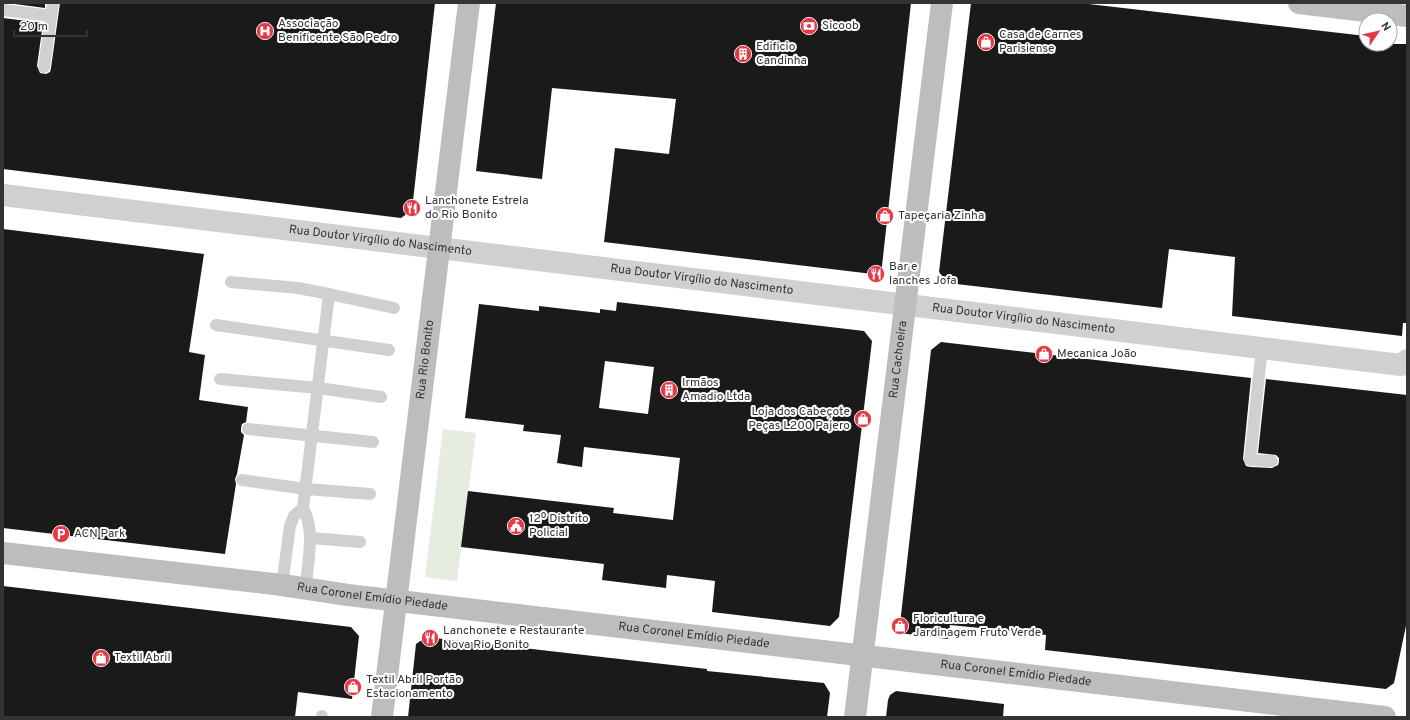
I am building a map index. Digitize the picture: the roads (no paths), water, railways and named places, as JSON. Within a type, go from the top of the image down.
[{"type":"street","name":"Rua Rio Bonito","points":[[382,717],[469,3]]},
{"type":"street","name":"Rua Cachoeira","points":[[855,717],[942,3]]},
{"type":"street","points":[[1299,3],[1407,16]]},
{"type":"street","name":"Rua Doutor Virgílio do Nascimento","points":[[3,195],[1405,364]]},
{"type":"street","name":"Rua Coronel Emídio Piedade","points":[[3,553],[1385,717]]},
{"type":"lane","points":[[44,67],[53,3]]},
{"type":"lane","points":[[3,10],[51,16]]},
{"type":"lane","points":[[231,282],[298,288],[394,308]]},
{"type":"lane","points":[[306,588],[311,538],[308,517],[303,508],[329,294]]},
{"type":"lane","points":[[216,325],[389,350]]},
{"type":"lane","points":[[1262,347],[1250,460],[1272,461]]},
{"type":"lane","points":[[220,379],[318,388],[381,397]]},
{"type":"lane","points":[[248,429],[372,442]]},
{"type":"lane","points":[[242,480],[306,489],[370,494]]},
{"type":"lane","points":[[282,585],[290,526],[294,516],[303,508]]},
{"type":"lane","points":[[311,538],[360,542]]},
{"type":"place","name":"Sicoob","points":[[809,26]]},
{"type":"place","name":"Associação Benificente São Pedro","points":[[265,31]]},
{"type":"place","name":"Casa de Carnes Parisiense","points":[[986,42]]},
{"type":"place","name":"Edificio Candinha","points":[[743,54]]},
{"type":"place","name":"Lanchonete Estrela do Rio Bonito","points":[[412,208]]},
{"type":"place","name":"Tapeçaria Zinha","points":[[885,216]]},
{"type":"place","name":"Bar e lanches Jofa","points":[[876,274]]},
{"type":"place","name":"Mecanica João","points":[[1044,354]]},
{"type":"place","name":"Irmãos Amadio Ltda","points":[[669,390]]},
{"type":"place","name":"Loja dos Cabeçote Peças L200 Pajero","points":[[863,419]]},
{"type":"place","name":"12º Distrito Policial","points":[[516,526]]},
{"type":"place","name":"ACN Park","points":[[61,534]]},
{"type":"place","name":"Floricultura e Jardinagem Fruto Verde","points":[[900,626]]},
{"type":"place","name":"Lanchonete e Restaurante Nova Rio Bonito","points":[[430,638]]},
{"type":"place","name":"Textil Abril","points":[[101,658]]},
{"type":"place","name":"Textil Abril Portão Estacionamento","points":[[353,687]]}]
